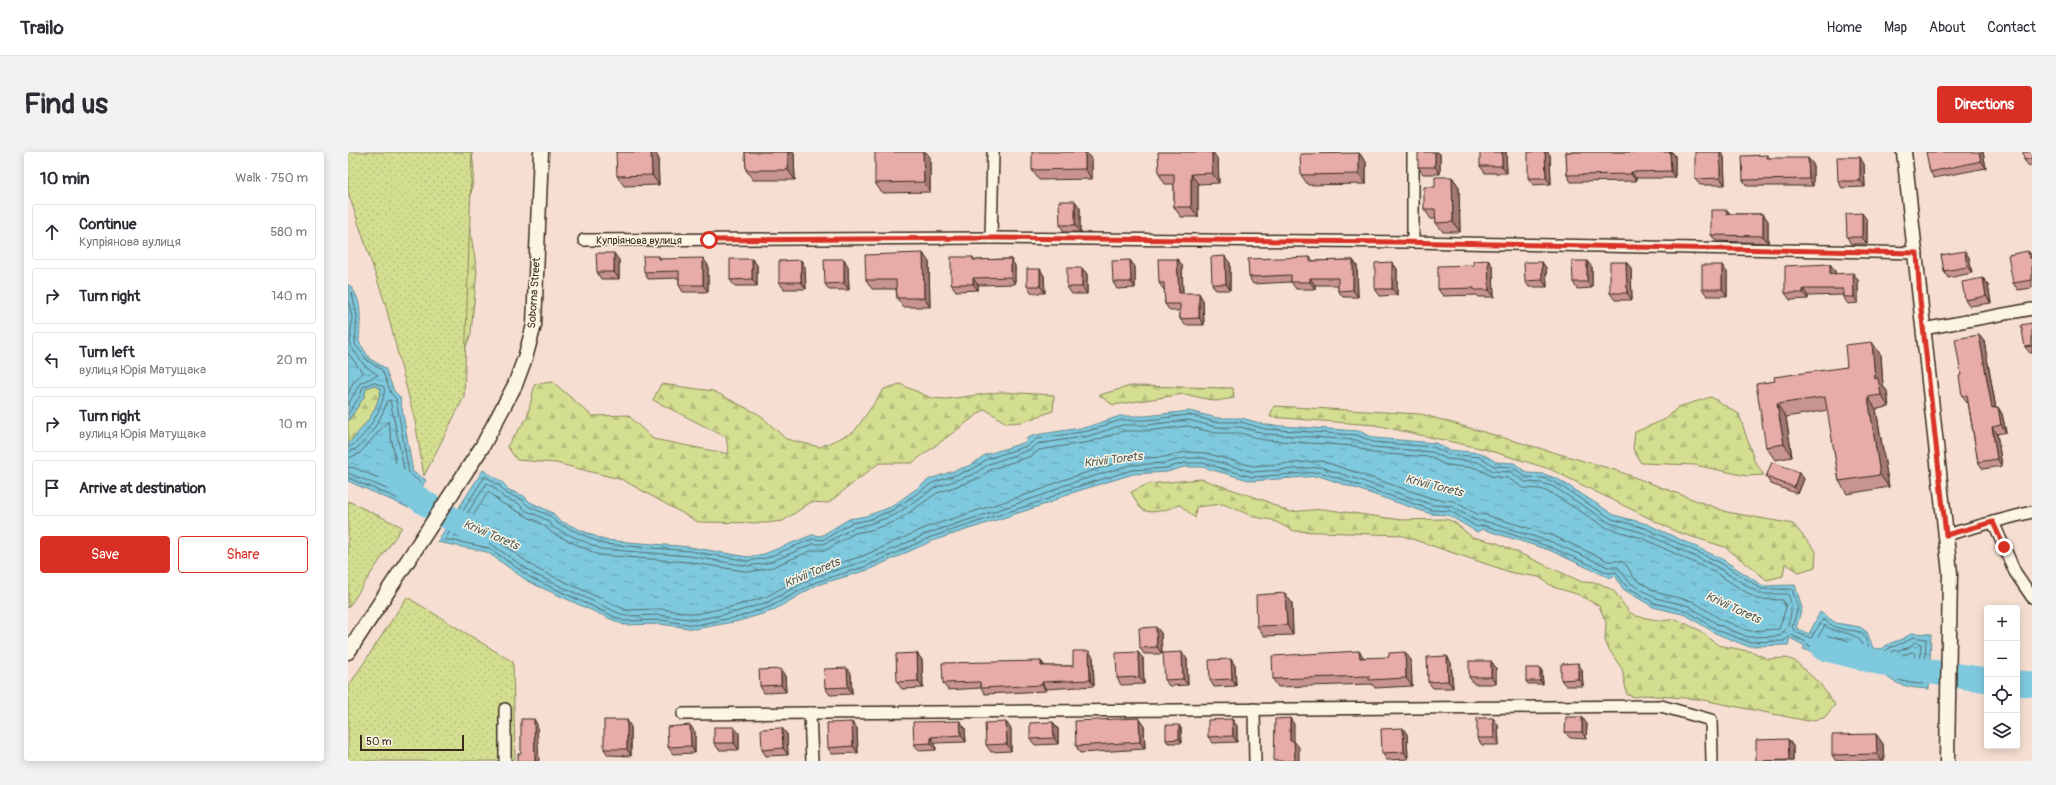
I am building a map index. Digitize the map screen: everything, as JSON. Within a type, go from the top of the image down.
[{"type":"street","name":"Soborna Street","points":[[348,652],[404,564],[482,447],[515,385],[525,358],[534,325],[541,152]]},
{"type":"street","points":[[991,238],[993,152]]},
{"type":"street","points":[[1413,152],[1413,242]]},
{"type":"street","points":[[1904,152],[1917,253],[1923,329],[1950,573],[1947,760]]},
{"type":"street","name":"Купріянова вулиця","points":[[584,240],[991,238],[1413,242],[1917,253]]},
{"type":"street","points":[[1923,329],[2032,309]]},
{"type":"street","points":[[1946,535],[2032,512]]},
{"type":"street","points":[[1993,522],[2015,572],[2032,597]]},
{"type":"street","points":[[683,714],[1661,706],[1711,720],[1712,761]]},
{"type":"street","points":[[504,709],[505,761]]},
{"type":"street","points":[[1254,710],[1255,761]]},
{"type":"street","points":[[810,713],[812,761]]},
{"type":"green space","points":[[348,152],[472,152],[464,397],[424,476],[415,421],[385,303],[348,192]]},
{"type":"green space","points":[[454,152],[472,152],[474,172],[468,217],[477,271],[471,333],[465,350]]},
{"type":"green space","points":[[553,382],[592,416],[628,415],[653,439],[729,454],[726,437],[653,400],[661,384],[713,391],[760,415],[786,439],[820,447],[854,432],[884,389],[900,384],[931,398],[947,399],[1001,392],[1054,395],[1053,411],[1022,422],[1006,423],[985,409],[912,463],[879,463],[828,503],[811,502],[783,521],[766,523],[698,522],[623,480],[556,463],[517,460],[507,446],[527,418],[535,384]]},
{"type":"green space","points":[[373,385],[381,389],[376,406],[369,420],[348,444],[348,421],[364,397],[366,389]]},
{"type":"green space","points":[[1131,386],[1233,388],[1234,398],[1216,401],[1184,394],[1113,405],[1099,395]]},
{"type":"green space","points":[[1711,397],[1739,414],[1754,460],[1764,475],[1747,476],[1695,465],[1641,463],[1633,449],[1635,432],[1666,419],[1678,407]]},
{"type":"green space","points":[[1274,406],[1421,414],[1615,470],[1727,512],[1793,524],[1816,551],[1815,567],[1799,572],[1785,563],[1783,576],[1767,580],[1725,547],[1677,532],[1550,469],[1484,449],[1375,425],[1270,417]]},
{"type":"green space","points":[[1201,479],[1266,501],[1289,512],[1323,509],[1402,520],[1446,519],[1454,522],[1472,537],[1497,543],[1582,582],[1599,583],[1614,591],[1629,612],[1636,616],[1662,621],[1676,619],[1699,630],[1718,645],[1753,652],[1768,659],[1786,658],[1795,661],[1820,684],[1835,705],[1824,718],[1808,721],[1698,699],[1644,695],[1635,697],[1627,695],[1622,669],[1608,648],[1605,640],[1606,622],[1599,606],[1577,594],[1553,587],[1539,577],[1513,573],[1400,535],[1294,531],[1272,520],[1255,517],[1223,504],[1196,507],[1195,518],[1180,505],[1165,510],[1153,512],[1147,511],[1143,510],[1139,506],[1131,492],[1148,484]]},
{"type":"green space","points":[[348,501],[402,527],[348,608]]},
{"type":"green space","points":[[407,597],[513,662],[515,761],[348,761],[348,687]]},
{"type":"water","points":[[348,284],[357,296],[359,303],[359,342],[370,359],[385,368],[394,391],[400,397],[413,472],[426,480],[409,508],[348,481],[348,444],[369,419],[379,398],[381,389],[373,385],[366,389],[364,397],[348,421]]},
{"type":"water","points":[[1189,411],[1217,418],[1242,418],[1266,425],[1359,431],[1374,438],[1435,443],[1449,450],[1481,453],[1496,462],[1514,463],[1527,473],[1544,474],[1558,479],[1614,515],[1647,524],[1722,559],[1763,586],[1795,585],[1802,608],[1796,628],[1809,634],[1820,612],[1836,623],[1860,627],[1867,632],[1873,648],[1882,649],[1911,633],[1931,634],[1929,689],[1910,687],[1887,677],[1882,672],[1885,663],[1880,657],[1857,655],[1851,660],[1843,661],[1803,649],[1805,646],[1790,638],[1788,645],[1747,646],[1715,633],[1686,615],[1653,607],[1623,589],[1615,575],[1610,578],[1549,550],[1482,529],[1477,532],[1448,515],[1431,514],[1319,476],[1252,481],[1202,467],[1184,467],[1167,472],[1133,474],[1065,495],[1049,503],[932,541],[868,570],[817,585],[772,611],[739,621],[695,629],[660,624],[624,625],[529,582],[487,552],[437,542],[483,470],[502,482],[509,490],[524,496],[530,502],[553,513],[558,520],[604,540],[690,547],[748,557],[764,554],[812,535],[821,536],[849,519],[866,516],[891,507],[930,479],[971,465],[985,455],[1026,442],[1027,438],[1035,435],[1087,427],[1120,416],[1146,416]]},
{"type":"building","points":[[616,152],[651,152],[652,175],[617,176]]},
{"type":"building","points":[[745,152],[788,152],[788,170],[746,170]]},
{"type":"building","points":[[875,152],[923,152],[924,182],[875,183]]},
{"type":"building","points":[[1032,152],[1085,152],[1085,169],[1032,170]]},
{"type":"building","points":[[1158,152],[1212,152],[1212,173],[1191,174],[1191,207],[1174,207],[1174,174],[1159,174]]},
{"type":"building","points":[[1418,152],[1435,152],[1435,167],[1418,167]]},
{"type":"building","points":[[1480,152],[1502,152],[1502,166],[1480,166]]},
{"type":"building","points":[[1528,152],[1545,152],[1546,178],[1528,178]]},
{"type":"building","points":[[1566,152],[1670,152],[1671,171],[1631,172],[1631,174],[1567,175]]},
{"type":"building","points":[[1695,152],[1720,152],[1720,178],[1695,179]]},
{"type":"building","points":[[1926,152],[1979,152],[1981,161],[1930,172]]},
{"type":"building","points":[[2023,152],[2032,152],[2032,158],[2024,160]]},
{"type":"building","points":[[1359,153],[1359,174],[1301,175],[1300,154]]},
{"type":"building","points":[[1767,155],[1767,158],[1808,158],[1809,179],[1743,180],[1742,156]]},
{"type":"building","points":[[1837,157],[1860,157],[1860,181],[1838,181]]},
{"type":"building","points":[[1435,177],[1452,177],[1453,222],[1436,223],[1435,209],[1424,209],[1424,187],[1435,187]]},
{"type":"building","points":[[1059,201],[1075,201],[1075,225],[1060,225]]},
{"type":"building","points":[[1711,210],[1727,210],[1727,214],[1763,214],[1763,236],[1711,235]]},
{"type":"building","points":[[1862,213],[1862,237],[1847,237],[1846,214]]},
{"type":"building","points":[[1965,251],[1967,267],[1944,271],[1941,255]]},
{"type":"building","points":[[2028,251],[2029,258],[2032,257],[2032,280],[2013,283],[2008,255]]},
{"type":"building","points":[[596,253],[614,253],[614,272],[597,272]]},
{"type":"building","points":[[923,253],[924,298],[897,298],[896,280],[866,280],[865,255]]},
{"type":"building","points":[[643,256],[659,256],[659,259],[703,258],[703,285],[679,285],[679,271],[644,272]]},
{"type":"building","points":[[1225,256],[1226,284],[1212,284],[1211,257]]},
{"type":"building","points":[[951,257],[973,257],[973,260],[1011,259],[1011,277],[973,278],[973,284],[951,284]]},
{"type":"building","points":[[1310,257],[1310,261],[1353,260],[1353,290],[1338,291],[1338,278],[1310,278],[1310,282],[1291,282],[1291,275],[1249,277],[1248,259]]},
{"type":"building","points":[[730,259],[752,259],[752,279],[730,280]]},
{"type":"building","points":[[824,259],[844,259],[844,283],[825,284]]},
{"type":"building","points":[[1158,259],[1177,259],[1179,293],[1199,293],[1199,318],[1180,319],[1180,304],[1165,304],[1164,283],[1159,283]]},
{"type":"building","points":[[801,260],[801,282],[779,282],[779,261]]},
{"type":"building","points":[[1130,260],[1131,282],[1113,282],[1112,261]]},
{"type":"building","points":[[1488,260],[1489,290],[1474,290],[1474,288],[1438,289],[1438,266],[1474,265],[1473,261]]},
{"type":"building","points":[[1572,261],[1587,261],[1587,282],[1573,282]]},
{"type":"building","points":[[1392,262],[1392,289],[1375,289],[1375,263]]},
{"type":"building","points":[[1524,262],[1542,262],[1542,280],[1525,281]]},
{"type":"building","points":[[1610,262],[1626,262],[1627,293],[1610,293]]},
{"type":"building","points":[[1830,264],[1830,274],[1853,273],[1854,297],[1843,297],[1843,289],[1803,289],[1803,293],[1785,293],[1785,266]]},
{"type":"building","points":[[1702,265],[1722,265],[1722,289],[1702,289]]},
{"type":"building","points":[[1067,268],[1082,268],[1082,287],[1067,287]]},
{"type":"building","points":[[1027,269],[1040,269],[1040,286],[1027,286]]},
{"type":"building","points":[[1983,278],[1986,296],[1965,300],[1962,282]]},
{"type":"building","points":[[2032,323],[2032,346],[2025,347],[2021,325]]},
{"type":"building","points":[[1979,335],[1992,408],[1998,407],[2001,425],[1992,427],[1997,459],[1978,462],[1967,395],[1962,396],[1959,376],[1961,375],[1955,339]]},
{"type":"building","points":[[1872,342],[1875,379],[1878,378],[1881,395],[1868,397],[1880,475],[1839,481],[1825,397],[1777,404],[1784,444],[1766,447],[1756,384],[1775,381],[1774,377],[1847,367],[1845,345]]},
{"type":"building","points":[[1772,462],[1799,472],[1794,487],[1766,477]]},
{"type":"building","points":[[1285,593],[1287,625],[1257,626],[1256,595]]},
{"type":"building","points":[[1156,627],[1157,647],[1140,648],[1139,628]]},
{"type":"building","points":[[1073,651],[1089,651],[1090,680],[1042,682],[1042,685],[981,688],[980,682],[943,683],[942,663],[1041,661],[1041,666],[1073,666]]},
{"type":"building","points":[[1359,651],[1360,658],[1389,657],[1389,653],[1405,652],[1406,678],[1369,680],[1369,676],[1273,679],[1272,656]]},
{"type":"building","points":[[1138,652],[1139,677],[1117,678],[1116,653]]},
{"type":"building","points":[[1182,652],[1183,679],[1165,680],[1163,653]]},
{"type":"building","points":[[917,653],[918,681],[897,682],[896,654]]},
{"type":"building","points":[[1447,656],[1448,681],[1428,682],[1427,657]]},
{"type":"building","points":[[1231,659],[1232,679],[1210,680],[1209,660]]},
{"type":"building","points":[[1469,661],[1491,661],[1491,677],[1469,677]]},
{"type":"building","points":[[1578,663],[1578,679],[1561,680],[1561,664]]},
{"type":"building","points":[[847,668],[848,687],[825,688],[824,669]]},
{"type":"building","points":[[1526,668],[1540,668],[1540,681],[1526,681]]},
{"type":"building","points":[[781,669],[781,685],[760,686],[759,670]]},
{"type":"building","points":[[1566,717],[1582,717],[1582,732],[1565,732]]},
{"type":"building","points":[[1139,718],[1140,742],[1076,746],[1075,721]]},
{"type":"building","points":[[1290,718],[1290,741],[1294,741],[1295,761],[1274,761],[1275,719]]},
{"type":"building","points":[[1477,718],[1493,718],[1494,738],[1477,738]]},
{"type":"building","points":[[521,719],[534,719],[535,761],[518,761],[518,754],[521,754]]},
{"type":"building","points":[[1232,719],[1233,736],[1208,737],[1208,720]]},
{"type":"building","points":[[604,720],[627,720],[627,749],[604,749]]},
{"type":"building","points":[[960,721],[961,735],[931,737],[931,743],[914,744],[913,722]]},
{"type":"building","points":[[852,722],[853,746],[828,748],[827,723]]},
{"type":"building","points":[[1006,722],[1007,744],[986,745],[985,723]]},
{"type":"building","points":[[1053,722],[1054,738],[1030,739],[1030,723]]},
{"type":"building","points":[[690,725],[691,746],[668,747],[667,727]]},
{"type":"building","points":[[1166,725],[1179,725],[1179,739],[1166,740]]},
{"type":"building","points":[[714,727],[734,727],[734,743],[714,743]]},
{"type":"building","points":[[782,728],[783,748],[762,750],[761,729]]},
{"type":"building","points":[[1403,728],[1404,752],[1382,753],[1381,729]]},
{"type":"building","points":[[1876,734],[1877,754],[1832,755],[1832,735]]},
{"type":"building","points":[[1788,739],[1789,760],[1756,761],[1756,740]]},
{"type":"waterway","name":"Krivii Torets","points":[[390,474],[410,492],[433,508],[457,522],[482,533]]},
{"type":"waterway","name":"Krivii Torets","points":[[1823,648],[1897,667],[1984,680]]},
{"type":"waterway","name":"Krivii Torets","points":[[2020,683],[2032,684]]},
{"type":"route","points":[[709,240],[991,238],[1397,242],[1917,253],[1920,300],[1946,535],[1993,522],[2004,547]]}]
